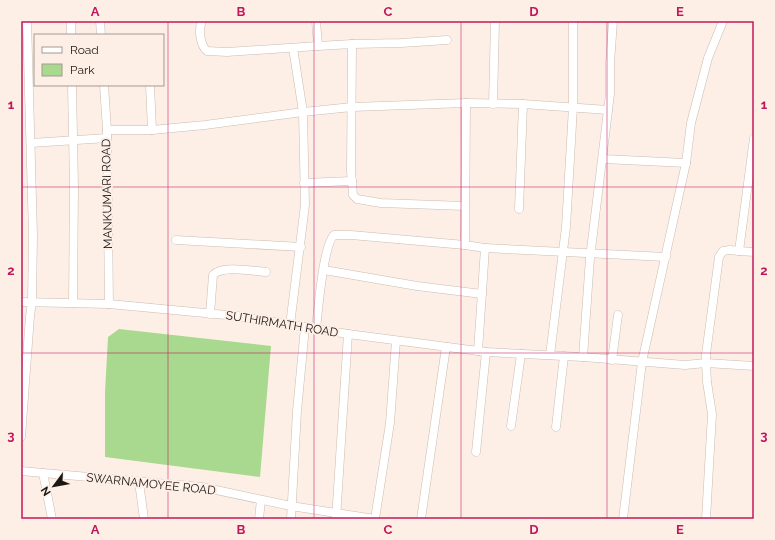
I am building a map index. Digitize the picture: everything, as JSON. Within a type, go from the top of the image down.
[{"type":"street","points":[[21,437],[32,302],[33,235],[27,21]]},
{"type":"street","points":[[71,21],[71,34]]},
{"type":"street","points":[[100,21],[100,34]]},
{"type":"street","points":[[202,21],[200,26],[201,40],[203,48],[207,51],[227,52],[447,40]]},
{"type":"street","points":[[316,21],[318,46]]},
{"type":"street","points":[[493,104],[495,21]]},
{"type":"street","points":[[550,355],[566,227],[573,108],[573,21]]},
{"type":"street","points":[[583,357],[591,254],[610,94],[610,62],[613,21]]},
{"type":"street","points":[[622,519],[642,362],[686,163],[691,123],[706,66],[723,21]]},
{"type":"street","points":[[352,44],[353,195],[357,199],[381,203],[465,206]]},
{"type":"street","points":[[290,325],[301,247],[305,205],[303,112],[293,48]]},
{"type":"street","points":[[72,86],[73,303]]},
{"type":"street","name":"MANKUMARI ROAD","points":[[104,86],[107,134],[109,304]]},
{"type":"street","points":[[150,86],[152,130]]},
{"type":"street","points":[[30,143],[73,141],[107,134],[205,126],[303,112],[352,108],[466,103],[523,104],[608,110]]},
{"type":"street","points":[[465,245],[466,103]]},
{"type":"street","points":[[519,209],[523,104]]},
{"type":"street","points":[[739,251],[754,138]]},
{"type":"street","points":[[603,158],[686,163]]},
{"type":"street","points":[[304,183],[352,181]]},
{"type":"street","points":[[316,329],[329,243],[331,238],[338,234],[485,248],[666,257]]},
{"type":"street","points":[[176,240],[301,247]]},
{"type":"street","points":[[476,452],[481,387],[482,294],[485,248]]},
{"type":"street","points":[[706,519],[712,414],[706,363],[719,257],[723,251],[730,250],[754,252]]},
{"type":"street","points":[[210,314],[213,275],[215,273],[228,269],[266,272]]},
{"type":"street","points":[[324,270],[417,286],[482,294]]},
{"type":"street","points":[[21,302],[109,304]]},
{"type":"street","name":"SUTHIRMATH ROAD","points":[[109,304],[237,316],[348,334],[337,516]]},
{"type":"street","points":[[612,360],[618,315]]},
{"type":"street","points":[[291,519],[297,411],[305,327]]},
{"type":"street","points":[[348,334],[482,351],[583,357],[685,366],[706,363],[754,366]]},
{"type":"street","points":[[375,519],[390,424],[396,341]]},
{"type":"street","points":[[421,519],[446,347]]},
{"type":"street","points":[[512,426],[522,354]]},
{"type":"street","points":[[556,427],[564,356]]},
{"type":"street","name":"SWARNAMOYEE ROAD","points":[[21,471],[202,487],[337,516],[375,519]]},
{"type":"street","points":[[43,473],[52,519]]},
{"type":"street","points":[[139,482],[144,519]]},
{"type":"street","points":[[259,519],[261,500]]},
{"type":"green space","points":[[119,329],[271,346],[260,477],[105,457],[105,392],[108,337]]}]
